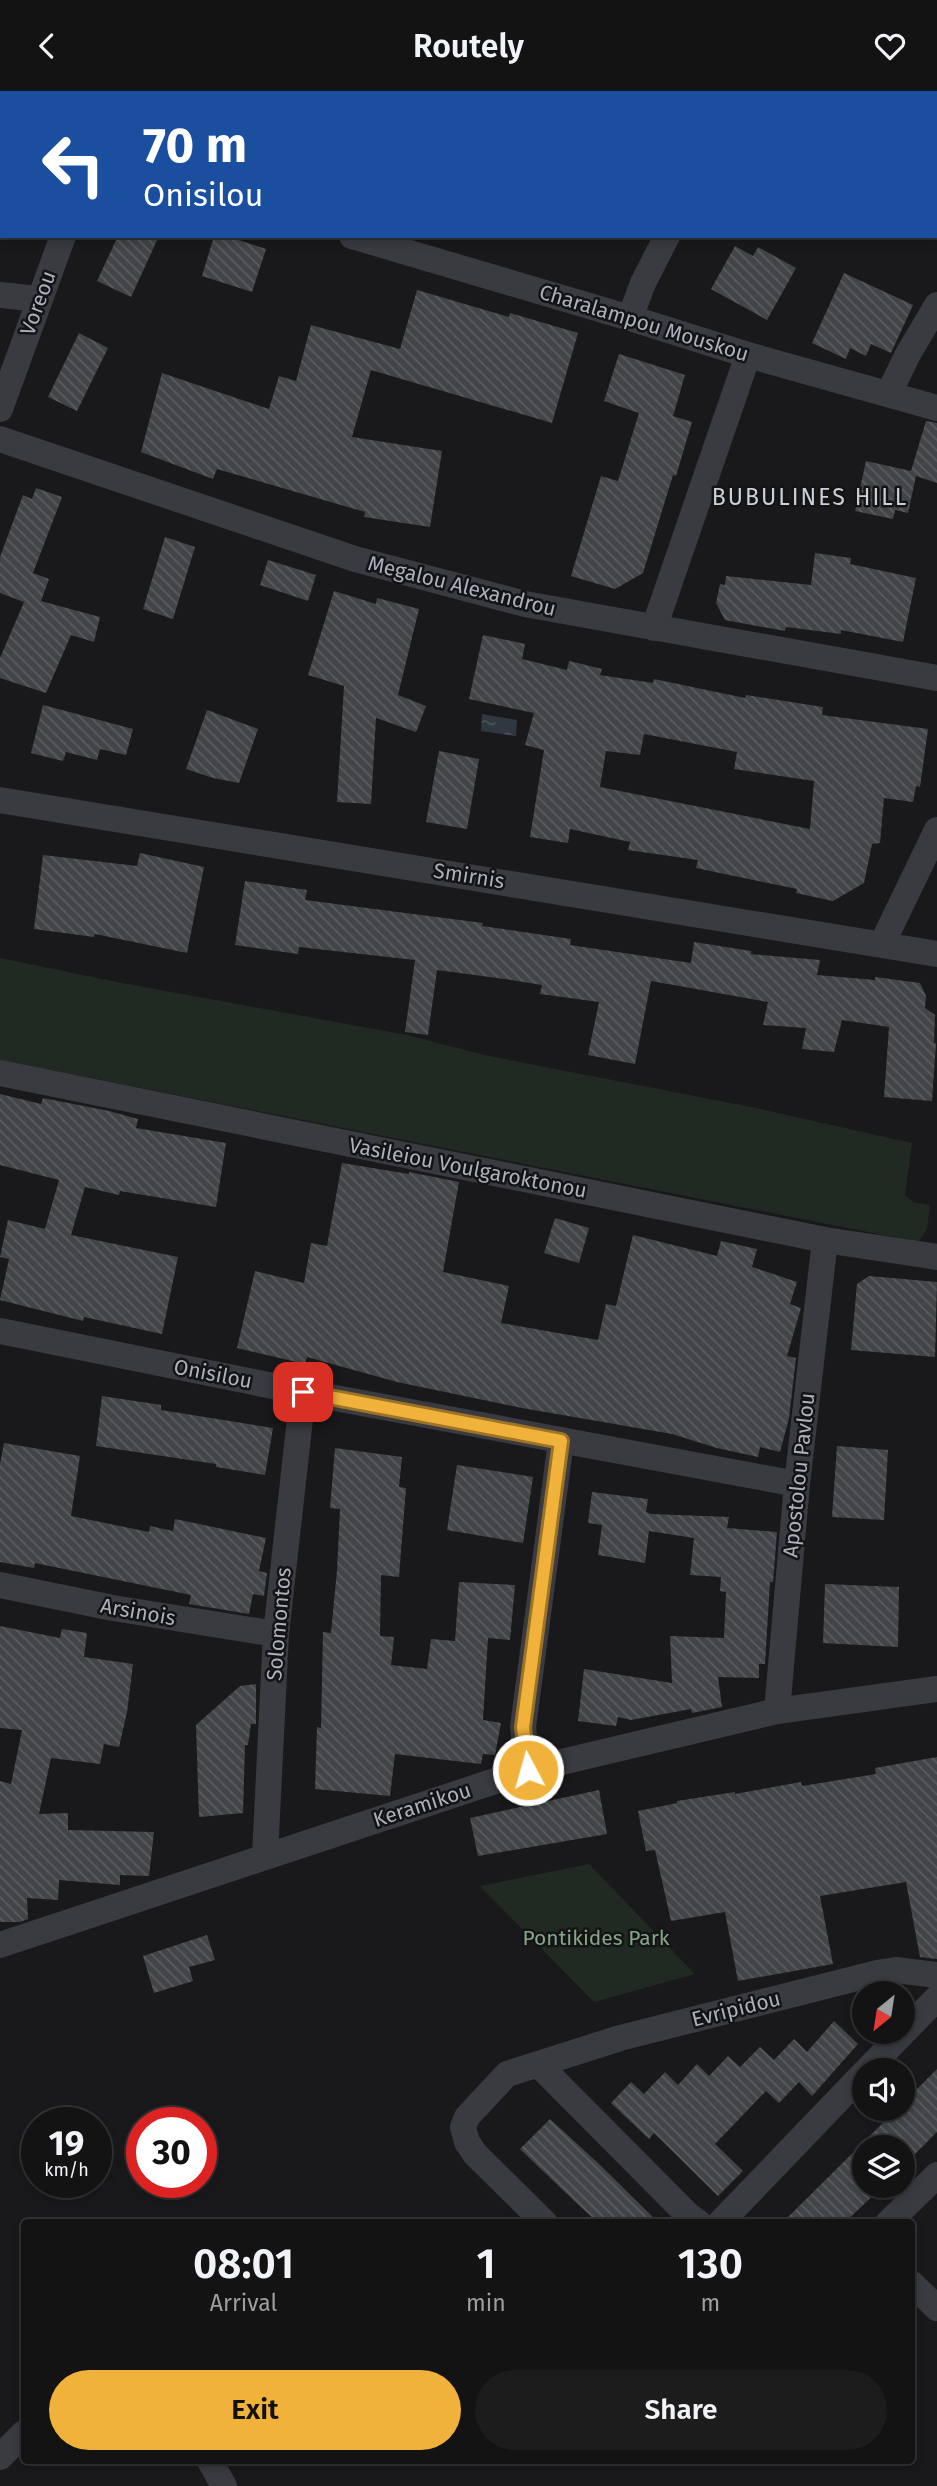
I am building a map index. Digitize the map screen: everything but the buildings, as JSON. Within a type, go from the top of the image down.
[{"type":"street","name":"Voreou","points":[[0,409],[62,238]]},
{"type":"street","name":"Charalampou Mouskou","points":[[359,238],[748,355],[937,408]]},
{"type":"street","points":[[630,318],[643,283],[666,238]]},
{"type":"street","points":[[0,295],[39,299]]},
{"type":"street","points":[[889,393],[937,305]]},
{"type":"street","points":[[654,628],[748,355]]},
{"type":"street","name":"Megalou Alexandrou","points":[[0,439],[355,559],[525,604],[937,678]]},
{"type":"street","name":"Smirnis","points":[[0,800],[937,954]]},
{"type":"street","points":[[882,944],[937,830]]},
{"type":"street","name":"Vasileiou Voulgaroktonou","points":[[0,1073],[825,1240],[936,1254]]},
{"type":"street","name":"Apostolou Pavlou","points":[[777,1711],[797,1484],[825,1240]]},
{"type":"street","name":"Onisilou","points":[[0,1331],[303,1392],[797,1484]]},
{"type":"street","name":"Solomontos","points":[[265,1857],[276,1634],[303,1392]]},
{"type":"street","points":[[528,1770],[523,1727],[561,1441]]},
{"type":"street","name":"Arsinois","points":[[0,1585],[113,1608],[276,1634]]},
{"type":"street","name":"Keramikou","points":[[0,1945],[528,1770],[777,1711],[937,1689]]},
{"type":"street","name":"Evripidou","points":[[541,2219],[475,2154],[467,2142],[463,2127],[476,2105],[507,2074],[620,2038],[877,1973],[896,1970],[937,1975]]},
{"type":"street","points":[[879,2058],[937,1997]]},
{"type":"street","points":[[538,2064],[694,2219]]},
{"type":"street","points":[[724,2219],[852,2086]]},
{"type":"street","points":[[892,2219],[937,2175]]},
{"type":"street","points":[[915,2287],[937,2308]]},
{"type":"street","points":[[0,2457],[21,2436]]},
{"type":"street","points":[[212,2464],[224,2486]]},
{"type":"green space","points":[[0,958],[407,1035],[489,1056],[751,1107],[912,1143],[905,1195],[913,1202],[930,1205],[927,1229],[918,1242],[0,1060]]},
{"type":"green space","name":"Pontikides Park","points":[[589,1864],[695,1974],[594,2002],[480,1886]]},
{"type":"water","points":[[482,714],[517,720],[516,736],[481,731]]},
{"type":"district","name":"BUBULINES HILL","points":[[810,497]]},
{"type":"route","points":[[303,1392],[561,1441],[523,1727],[528,1770]]}]
